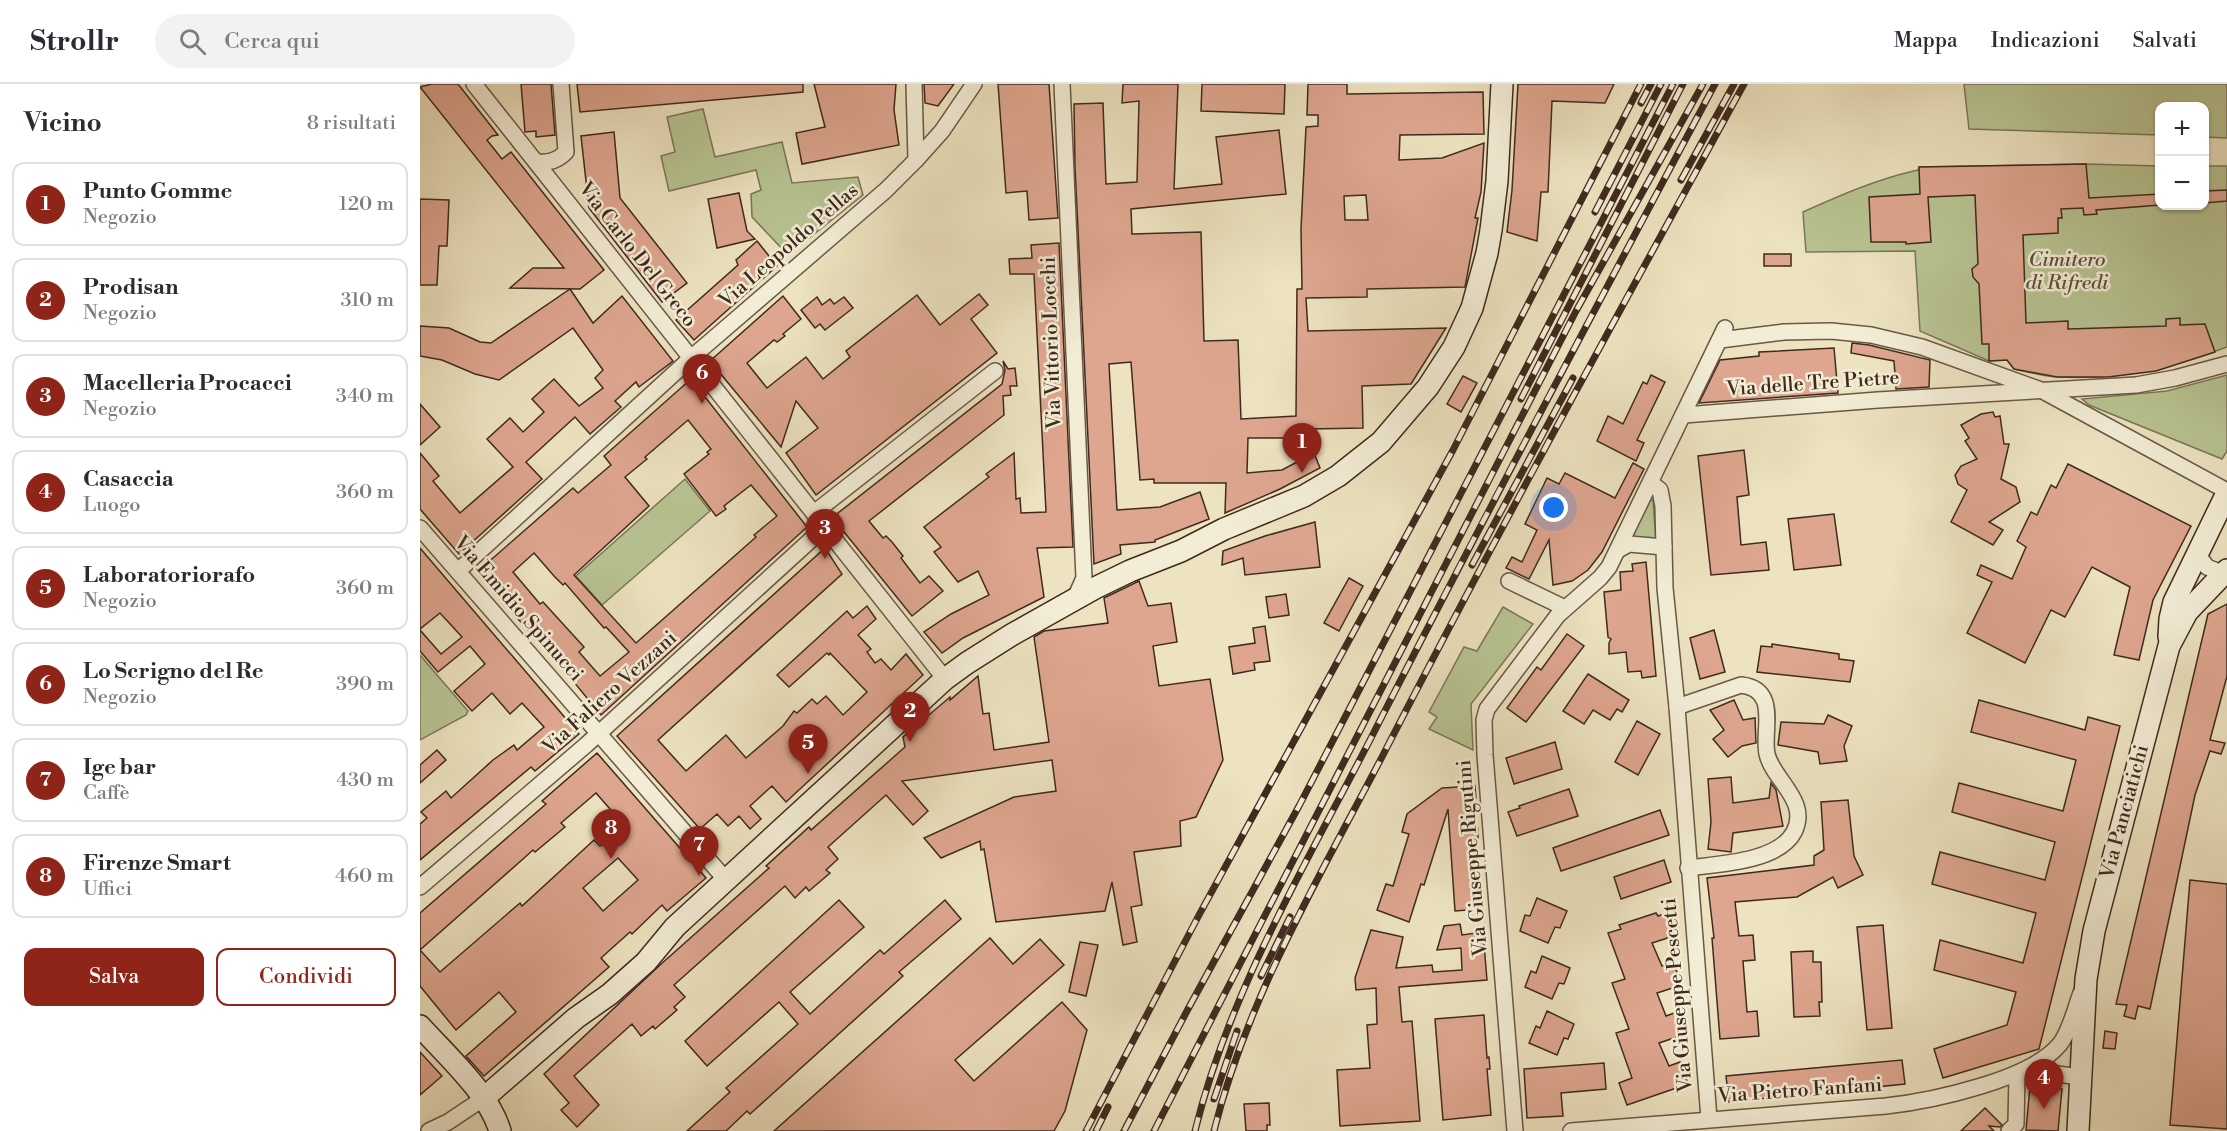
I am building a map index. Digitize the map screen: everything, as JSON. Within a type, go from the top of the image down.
[{"type":"main road","points":[[484,1098],[576,1018],[610,994],[646,962],[675,927],[945,679],[1013,634],[1074,598],[1130,571],[1181,551],[1224,529],[1304,496],[1352,466],[1392,431],[1440,369],[1472,308],[1487,253],[1497,181],[1502,84]]},
{"type":"main road","points":[[2169,646],[2170,619],[2174,602],[2227,492]]},
{"type":"main road","points":[[945,679],[961,655],[989,632],[1102,568],[1177,539],[1224,529]]},
{"type":"main road","points":[[2169,646],[2187,612],[2225,572]]},
{"type":"main road","name":"Via Panciatichi","points":[[2080,1084],[2086,979],[2098,915],[2169,646]]},
{"type":"main road","points":[[420,1026],[484,1098],[500,1131]]},
{"type":"main road","points":[[2072,1131],[2080,1084]]},
{"type":"main road","points":[[2078,1131],[2080,1084]]},
{"type":"street","name":"Via Carlo Del Greco","points":[[474,84],[945,679]]},
{"type":"street","points":[[537,162],[549,162],[560,158],[566,152],[561,84]]},
{"type":"street","points":[[914,84],[916,160]]},
{"type":"street","name":"Via Leopoldo Pellas","points":[[458,571],[691,358],[885,190],[942,131],[974,84]]},
{"type":"street","name":"Via Vittorio Locchi","points":[[1062,84],[1084,578],[1074,598]]},
{"type":"street","name":"Via delle Tre Pietre","points":[[1684,415],[1723,334],[1804,331],[1871,334],[1922,347],[2041,390]]},
{"type":"street","name":"Via delle Tre Pietre","points":[[1684,415],[2159,382],[2227,364]]},
{"type":"street","points":[[814,513],[995,371]]},
{"type":"street","points":[[2041,390],[2227,492]]},
{"type":"street","name":"Via Giuseppe Rigutini","points":[[1515,1131],[1484,720],[1493,699],[1565,608],[1600,578],[1618,550],[1684,415]]},
{"type":"street","name":"Via Giuseppe Pescetti","points":[[1651,483],[1659,488],[1662,495],[1665,588],[1677,707],[1709,1119]]},
{"type":"street","name":"Via Faliero Vezzani","points":[[420,887],[598,734],[825,527]]},
{"type":"street","name":"Via Emidio Spinucci","points":[[420,528],[726,880]]},
{"type":"street","points":[[1618,550],[1626,545],[1635,544],[1664,547]]},
{"type":"street","points":[[2198,555],[2207,567],[2225,572]]},
{"type":"street","points":[[1509,581],[1565,608]]},
{"type":"street","points":[[1677,707],[1741,685],[1758,692],[1764,700],[1769,722],[1767,755],[1793,796],[1797,813],[1795,831],[1789,840],[1767,854],[1688,868]]},
{"type":"street","name":"Via Pietro Fanfani","points":[[1571,1131],[1917,1102],[2022,1072],[2056,1049],[2062,1041],[2086,979]]},
{"type":"street","points":[[2009,1131],[2016,1124],[2022,1072]]},
{"type":"street","name":"Via Pietro Fanfani","points":[[2022,1072],[2080,1084]]},
{"type":"street","points":[[429,1131],[448,1122],[484,1098]]},
{"type":"green space","points":[[1964,84],[2227,84],[2227,138],[2209,137],[2209,102],[2155,102],[2155,135],[1969,129]]},
{"type":"green space","points":[[703,109],[715,157],[782,142],[792,183],[858,177],[863,195],[788,255],[752,217],[751,194],[761,190],[756,170],[669,191],[661,156],[675,152],[667,117]]},
{"type":"green space","name":"Cimitero di Rifredi","points":[[2086,164],[2155,166],[2155,210],[2209,210],[2209,166],[2227,166],[2227,347],[2165,367],[2124,375],[2053,377],[2036,374],[2014,369],[2007,360],[1989,361],[1920,331],[1915,251],[1806,252],[1803,212],[1874,183],[1918,170],[1919,167]]},
{"type":"green space","points":[[2227,375],[2227,451],[2222,459],[2089,405],[2082,399],[2167,391]]},
{"type":"green space","points":[[685,479],[710,511],[602,605],[576,576]]},
{"type":"green space","points":[[1653,500],[1656,541],[1629,538],[1649,501]]},
{"type":"green space","points":[[1503,607],[1533,624],[1471,704],[1473,750],[1429,729],[1437,717],[1429,712],[1464,647],[1477,651]]},
{"type":"green space","points":[[420,655],[468,711],[466,715],[420,740]]},
{"type":"building","points":[[432,84],[458,84],[498,135],[487,140],[502,159],[511,152],[604,270],[580,289],[510,288],[533,268],[564,268],[420,87]]},
{"type":"building","points":[[521,84],[551,84],[555,135],[536,137],[536,131],[525,132]]},
{"type":"building","points":[[577,84],[803,84],[803,92],[580,112]]},
{"type":"building","points":[[814,84],[896,84],[894,110],[899,145],[802,164],[796,133],[825,127]]},
{"type":"building","points":[[924,84],[954,84],[938,106],[925,103]]},
{"type":"building","points":[[998,84],[1049,84],[1058,218],[1029,220],[1027,191],[1006,193]]},
{"type":"building","points":[[1123,84],[1178,84],[1174,189],[1222,184],[1216,137],[1279,130],[1286,194],[1131,209],[1132,234],[1201,232],[1204,341],[1238,340],[1241,419],[1296,416],[1297,289],[1302,289],[1301,229],[1306,127],[1318,126],[1318,115],[1307,115],[1308,84],[1347,84],[1347,94],[1483,92],[1484,134],[1400,135],[1399,160],[1442,158],[1484,143],[1481,192],[1475,218],[1478,218],[1465,287],[1367,289],[1367,297],[1306,298],[1308,331],[1446,328],[1411,384],[1362,386],[1363,428],[1310,429],[1314,438],[1248,438],[1247,473],[1282,470],[1314,453],[1320,468],[1280,489],[1225,513],[1226,483],[1154,483],[1154,479],[1140,480],[1131,362],[1109,364],[1117,510],[1160,507],[1200,492],[1209,519],[1155,540],[1155,542],[1120,545],[1121,554],[1094,564],[1074,104],[1103,103],[1106,184],[1137,182],[1139,101],[1122,103]],"holes":[[[1366,195],[1368,220],[1345,220],[1344,196]]]},
{"type":"building","points":[[1202,84],[1285,84],[1284,114],[1201,111]]},
{"type":"building","points":[[1518,84],[1614,84],[1605,103],[1552,101],[1548,192],[1541,192],[1537,241],[1507,232],[1512,190]]},
{"type":"building","points":[[614,132],[620,198],[687,283],[662,302],[589,208],[581,136]]},
{"type":"building","points":[[2086,164],[2089,198],[2155,194],[2155,205],[2096,210],[2097,214],[2084,215],[2083,208],[2061,209],[2062,218],[2058,218],[2058,233],[2023,235],[2026,323],[2068,321],[2068,329],[2166,326],[2166,319],[2180,318],[2180,325],[2205,324],[2215,352],[2156,371],[2108,377],[2057,377],[2014,369],[2007,360],[1989,361],[1989,344],[1982,344],[1979,284],[1973,277],[1972,269],[1978,264],[1975,195],[1928,197],[1931,242],[1906,244],[1906,242],[1871,242],[1869,197],[1920,194],[1919,167]]},
{"type":"building","points":[[2227,190],[2227,201],[2209,203],[2209,191]]},
{"type":"building","points":[[739,193],[747,231],[755,239],[717,248],[708,199]]},
{"type":"building","points":[[420,199],[449,200],[447,246],[439,246],[437,285],[420,285]]},
{"type":"building","points":[[757,241],[777,266],[694,340],[676,320],[738,265],[736,260]]},
{"type":"building","points":[[1059,243],[1073,547],[1037,548],[1044,597],[963,638],[942,653],[924,632],[951,614],[989,595],[978,571],[958,582],[934,552],[941,547],[924,527],[989,477],[986,474],[1014,453],[1016,499],[1020,498],[1021,513],[1046,512],[1034,274],[1010,274],[1009,259],[1032,258],[1031,245]]},
{"type":"building","points":[[1764,254],[1791,254],[1791,266],[1764,266]]},
{"type":"building","points":[[570,289],[593,323],[622,296],[673,361],[639,387],[636,382],[615,401],[621,407],[590,434],[575,417],[526,462],[542,479],[459,554],[420,509],[420,453],[439,476],[433,481],[460,513],[513,467],[487,439],[510,418],[523,432],[544,412],[532,399],[554,379],[579,406],[603,388],[595,378],[603,370],[573,328],[499,380],[475,374],[442,360],[420,356],[420,326],[449,328],[480,342],[491,343]]},
{"type":"building","points":[[979,294],[988,305],[971,319],[997,353],[816,495],[786,453],[818,428],[796,401],[781,447],[710,361],[783,296],[801,319],[783,334],[785,336],[777,342],[774,340],[747,363],[767,388],[806,357],[823,379],[850,357],[846,351],[917,295],[940,325]]},
{"type":"building","points":[[817,297],[822,305],[830,299],[834,304],[844,297],[853,308],[825,330],[820,324],[815,328],[801,310]]},
{"type":"building","points":[[1852,343],[1930,360],[1929,387],[1896,389],[1894,361],[1851,353]]},
{"type":"building","points":[[1834,348],[1838,393],[1699,403],[1720,360],[1759,356],[1759,352]]},
{"type":"building","points":[[1003,361],[1008,369],[1015,368],[1017,386],[1010,386],[1011,395],[1003,396],[1004,415],[869,521],[883,538],[886,536],[892,542],[920,583],[929,576],[943,591],[912,616],[836,522],[838,513],[1002,384],[1005,370]]},
{"type":"building","points":[[1651,375],[1665,382],[1637,440],[1644,443],[1636,461],[1597,441],[1608,416],[1623,424],[1643,382],[1647,384]]},
{"type":"building","points":[[1463,376],[1477,383],[1461,412],[1447,404]]},
{"type":"building","points":[[691,379],[807,527],[601,715],[555,659],[477,572],[573,488],[578,493],[611,465],[604,456]],"holes":[[[688,420],[711,449],[707,452],[709,454],[684,474],[716,516],[726,509],[724,506],[751,485],[777,516],[636,643],[574,575],[649,506],[625,477]],[[534,553],[629,652],[600,676],[579,652],[584,647],[543,602],[540,604],[513,572]]]},
{"type":"building","points":[[420,404],[440,427],[420,445]]},
{"type":"building","points":[[1993,412],[1995,417],[2000,416],[2004,444],[2009,444],[2001,479],[2016,487],[2020,502],[1989,522],[2003,530],[1993,545],[1951,522],[1967,490],[1958,484],[1955,475],[1961,466],[1977,459],[1965,441],[1969,438],[1961,425],[1981,414]]},
{"type":"building","points":[[1744,450],[1749,495],[1737,497],[1741,545],[1766,542],[1769,570],[1711,575],[1698,456]]},
{"type":"building","points":[[1633,463],[1644,469],[1602,552],[1588,570],[1572,581],[1553,585],[1549,540],[1529,579],[1506,568],[1512,557],[1522,562],[1537,530],[1525,524],[1547,478],[1559,484],[1565,473],[1615,498]]},
{"type":"building","points":[[2068,464],[2191,526],[2153,600],[2139,660],[2114,655],[2130,587],[2092,567],[2065,617],[2051,610],[2025,663],[1967,633],[1992,582],[1977,575],[1981,565],[2012,579],[2026,547],[2017,541],[2031,512],[2037,515],[2051,485],[2056,488]]},
{"type":"building","points":[[1834,514],[1841,565],[1794,570],[1788,519]]},
{"type":"building","points":[[1315,522],[1320,567],[1245,575],[1243,558],[1222,565],[1223,551]]},
{"type":"building","points":[[420,548],[579,734],[535,771],[531,767],[420,860],[420,824],[427,818],[421,812],[446,791],[451,798],[493,760],[514,745],[517,750],[544,727],[522,703],[510,714],[492,693],[472,711],[454,691],[485,664],[470,646],[438,672],[420,651],[420,630],[441,654],[462,637],[440,613],[420,629]]},
{"type":"building","points":[[825,548],[842,574],[658,740],[686,771],[726,735],[746,758],[783,726],[794,711],[797,713],[812,699],[817,704],[826,696],[843,715],[867,692],[830,653],[829,655],[827,653],[789,687],[777,675],[847,611],[853,618],[867,606],[876,619],[858,635],[871,649],[867,652],[875,663],[881,659],[891,670],[906,654],[923,675],[786,802],[772,786],[750,806],[761,819],[750,829],[739,816],[728,826],[717,814],[700,829],[617,736]]},
{"type":"building","points":[[1646,562],[1656,676],[1642,678],[1641,671],[1628,672],[1626,652],[1609,654],[1611,639],[1608,637],[1604,592],[1621,590],[1620,572],[1633,571],[1632,564]]},
{"type":"building","points":[[1349,578],[1363,586],[1339,631],[1324,623]]},
{"type":"building","points":[[1139,581],[1148,606],[1171,603],[1177,642],[1153,646],[1159,686],[1210,679],[1223,760],[1196,817],[1180,821],[1181,846],[1134,852],[1142,905],[1131,907],[1137,942],[1123,945],[1112,882],[1105,911],[996,922],[984,849],[981,850],[980,841],[941,858],[924,838],[1014,797],[1056,791],[1052,760],[902,781],[928,811],[913,825],[886,795],[828,847],[838,859],[826,870],[830,873],[809,891],[806,887],[795,898],[785,886],[674,985],[685,997],[674,1007],[677,1010],[655,1029],[653,1026],[641,1036],[632,1024],[574,1076],[599,1105],[577,1127],[561,1110],[569,1103],[544,1074],[660,965],[769,868],[766,866],[809,827],[811,830],[905,747],[903,737],[978,676],[983,714],[989,713],[994,750],[1049,742],[1034,637],[1044,631],[1108,623],[1104,598]]},
{"type":"building","points":[[1286,594],[1289,615],[1269,618],[1266,597]]},
{"type":"building","points":[[2227,604],[2227,676],[2210,740],[2225,743],[2221,754],[2210,751],[2195,795],[2150,1009],[2138,1006],[2135,1019],[2124,1016],[2127,1005],[2116,1004],[2208,614]]},
{"type":"building","points":[[1265,626],[1270,661],[1254,663],[1255,670],[1233,674],[1229,647],[1255,643],[1253,628]]},
{"type":"building","points":[[1714,630],[1725,672],[1700,679],[1690,638]]},
{"type":"building","points":[[1567,634],[1584,646],[1526,722],[1507,708],[1537,667],[1541,670]]},
{"type":"building","points":[[1772,644],[1839,654],[1839,659],[1854,661],[1850,682],[1757,672],[1761,646],[1772,647]]},
{"type":"building","points":[[1588,674],[1629,700],[1622,712],[1617,709],[1610,720],[1593,710],[1584,724],[1563,711]]},
{"type":"building","points":[[1734,700],[1743,720],[1755,718],[1756,743],[1742,746],[1728,757],[1713,739],[1724,730],[1710,710]]},
{"type":"building","points":[[1979,700],[2085,730],[2088,717],[2120,726],[2039,1049],[1943,1078],[1934,1049],[2007,1025],[2016,992],[1934,970],[1940,940],[2023,963],[2036,913],[1932,884],[1940,852],[2045,880],[2055,842],[1952,812],[1959,783],[2063,811],[2076,760],[1971,732]]},
{"type":"building","points":[[1828,715],[1852,726],[1844,746],[1847,761],[1820,764],[1818,752],[1778,745],[1781,722],[1824,724]]},
{"type":"building","points":[[1637,721],[1660,734],[1638,775],[1615,762]]},
{"type":"building","points":[[1555,742],[1562,769],[1514,784],[1506,758]]},
{"type":"building","points":[[437,750],[446,760],[420,783],[420,765]]},
{"type":"building","points":[[597,753],[706,878],[667,911],[662,905],[632,934],[630,932],[601,958],[609,967],[484,1076],[466,1056],[516,1012],[499,992],[456,1030],[420,986],[420,950],[420,913],[546,804],[542,801]],"holes":[[[596,793],[624,825],[600,846],[594,840],[522,906],[520,903],[440,972],[420,950],[533,850],[535,852],[565,827],[561,823]],[[618,858],[638,880],[603,911],[583,888]]]},
{"type":"building","points":[[1731,777],[1733,803],[1769,798],[1771,783],[1776,790],[1783,826],[1733,833],[1731,852],[1708,849],[1711,822],[1708,779]]},
{"type":"building","points":[[1475,786],[1474,828],[1478,828],[1478,840],[1476,840],[1482,897],[1479,897],[1480,909],[1455,911],[1448,809],[1424,885],[1421,884],[1409,922],[1377,910],[1386,884],[1393,886],[1409,834],[1402,832],[1407,814],[1442,788]]},
{"type":"building","points":[[1569,789],[1578,816],[1517,836],[1508,812]]},
{"type":"building","points":[[1848,800],[1854,856],[1863,875],[1838,888],[1833,877],[1797,897],[1735,902],[1739,936],[1753,935],[1755,960],[1743,961],[1747,1012],[1757,1011],[1759,1036],[1720,1039],[1712,938],[1714,938],[1707,878],[1814,865],[1814,856],[1824,850],[1821,802]]},
{"type":"building","points":[[1660,810],[1669,835],[1561,871],[1553,848]]},
{"type":"building","points":[[1664,860],[1671,882],[1621,899],[1614,877]]},
{"type":"building","points":[[2190,880],[2227,884],[2227,1129],[2170,1125]]},
{"type":"building","points":[[1537,898],[1567,911],[1560,928],[1555,927],[1548,943],[1520,931],[1525,915],[1530,916]]},
{"type":"building","points":[[839,900],[864,927],[790,992],[810,1014],[880,950],[884,954],[945,900],[961,919],[899,972],[903,976],[750,1114],[747,1111],[726,1131],[687,1131],[730,1092],[726,1088],[798,1024],[779,1002],[707,1066],[685,1041]]},
{"type":"building","points":[[1669,912],[1677,935],[1652,943],[1662,966],[1673,962],[1682,985],[1657,993],[1666,1016],[1677,1012],[1686,1034],[1659,1043],[1669,1066],[1680,1062],[1688,1084],[1627,1105],[1619,1083],[1632,1078],[1616,1033],[1629,1029],[1612,983],[1625,979],[1608,933],[1621,929],[1619,925],[1656,913],[1658,916]]},
{"type":"building","points":[[1460,924],[1462,935],[1483,932],[1487,980],[1399,987],[1402,1022],[1412,1021],[1420,1121],[1340,1126],[1337,1070],[1370,1068],[1367,1025],[1377,1024],[1376,988],[1356,990],[1355,978],[1371,930],[1403,937],[1396,968],[1432,965],[1433,972],[1462,970],[1461,948],[1437,950],[1444,926]]},
{"type":"building","points":[[1883,925],[1892,1028],[1867,1030],[1857,927]]},
{"type":"building","points":[[990,938],[1013,964],[1040,939],[1064,965],[955,1060],[974,1081],[1062,1002],[1087,1030],[1065,1111],[1054,1131],[774,1131]]},
{"type":"building","points":[[1080,942],[1098,945],[1086,996],[1069,992]]},
{"type":"building","points":[[1813,951],[1813,962],[1821,962],[1820,1016],[1794,1017],[1791,952]]},
{"type":"building","points":[[1542,956],[1570,968],[1564,984],[1559,983],[1552,999],[1525,987],[1531,971],[1536,973]]},
{"type":"building","points":[[1547,1011],[1574,1024],[1568,1039],[1564,1038],[1557,1055],[1529,1043],[1536,1026],[1540,1028]]},
{"type":"building","points":[[1484,1015],[1490,1069],[1487,1069],[1491,1115],[1443,1120],[1435,1019]]},
{"type":"building","points":[[2105,1031],[2117,1033],[2115,1049],[2103,1048]]},
{"type":"building","points":[[420,1052],[442,1076],[420,1095]]},
{"type":"building","points":[[1902,1060],[1905,1084],[1729,1102],[1726,1076]]},
{"type":"building","points":[[1604,1063],[1606,1089],[1561,1093],[1563,1116],[1527,1118],[1524,1069]]},
{"type":"building","points":[[2030,1086],[2062,1089],[2058,1131],[2026,1130]]},
{"type":"building","points":[[1269,1103],[1270,1125],[1267,1125],[1267,1131],[1246,1131],[1244,1104]]},
{"type":"building","points":[[1985,1108],[2002,1125],[2000,1127],[1989,1126],[1994,1131],[1961,1131]]},
{"type":"railway","points":[[1086,1131],[1199,915],[1453,450],[1641,84]]},
{"type":"railway","points":[[1641,103],[1651,84]]},
{"type":"railway","points":[[1595,212],[1661,84]]},
{"type":"railway","points":[[1124,1131],[1299,806],[1673,84]]},
{"type":"railway","points":[[1521,399],[1683,84]]},
{"type":"railway","points":[[1154,1131],[1576,311],[1703,84]]},
{"type":"railway","points":[[1195,1131],[1210,1079],[1248,979],[1295,882],[1715,84]]},
{"type":"railway","points":[[1681,180],[1734,84]]},
{"type":"railway","points":[[1214,1131],[1245,1033],[1287,938],[1471,586],[1744,84]]},
{"type":"railway","points":[[1472,565],[1573,378]]},
{"type":"railway","points":[[1261,976],[1290,917]]},
{"type":"railway","points":[[1214,1099],[1237,1031]]},
{"type":"railway","points":[[1096,1131],[1108,1107]]},
{"type":"place","name":"Lo Scrigno del Re","points":[[702,404]]},
{"type":"place","name":"Punto Gomme","points":[[1302,473]]},
{"type":"place","name":"Macelleria Procacci","points":[[825,559]]},
{"type":"place","name":"Prodisan","points":[[910,742]]},
{"type":"place","name":"Laboratoriorafo","points":[[808,774]]},
{"type":"place","name":"Firenze Smart","points":[[611,859]]},
{"type":"place","name":"Ige bar","points":[[699,876]]},
{"type":"place","name":"Casaccia","points":[[2044,1109]]}]
